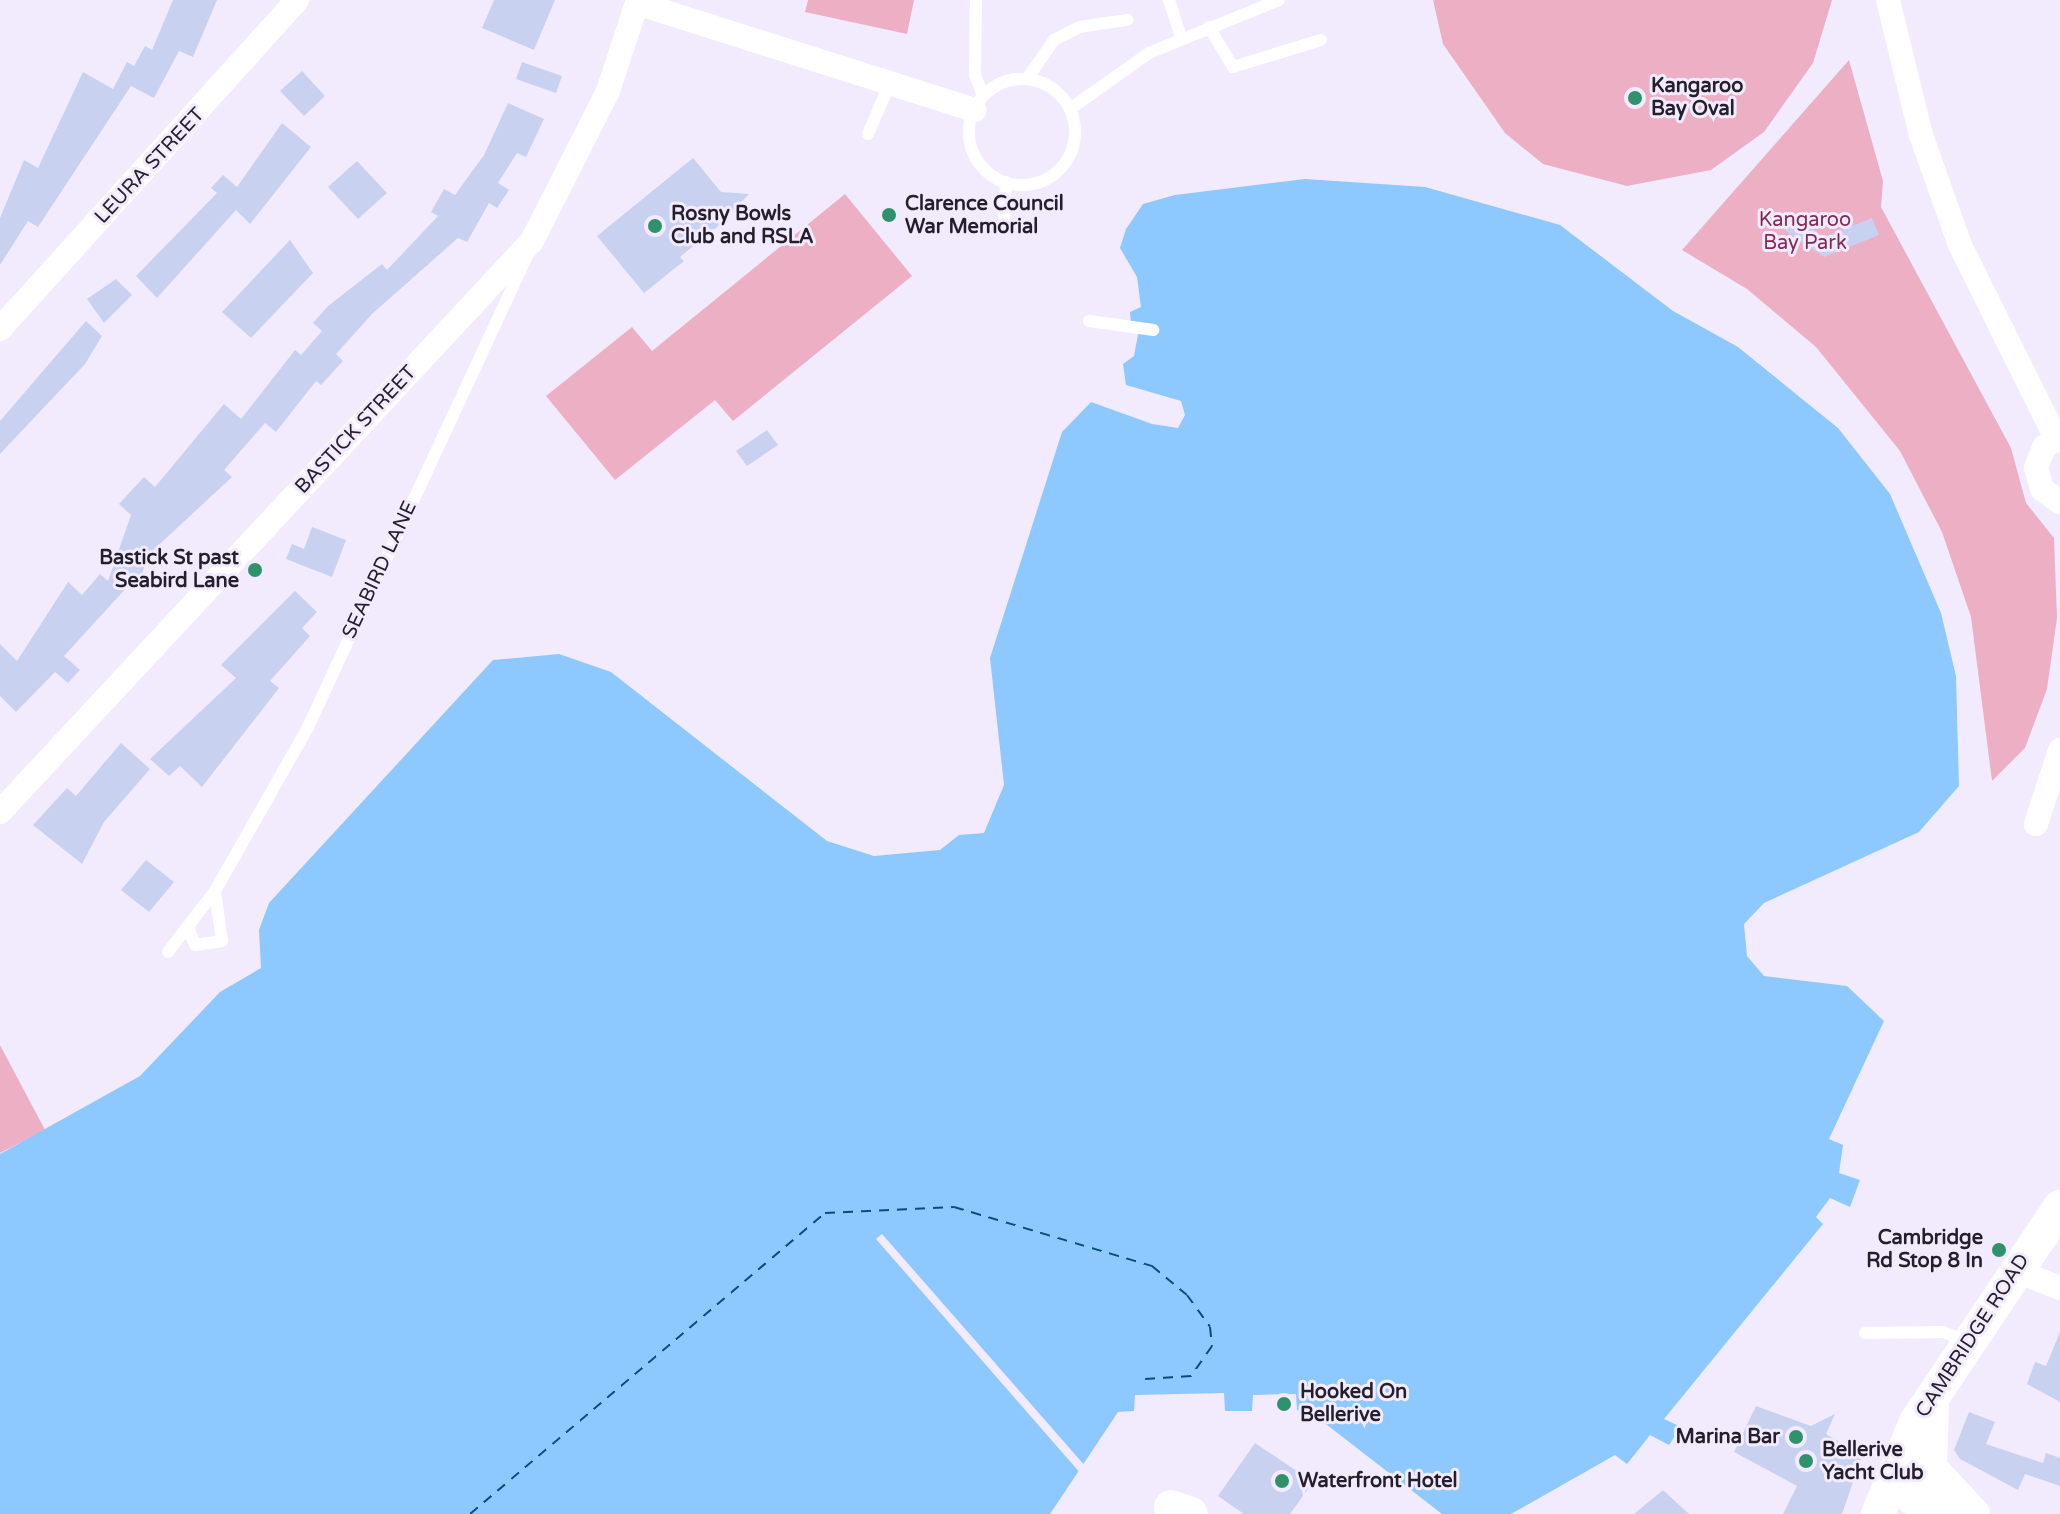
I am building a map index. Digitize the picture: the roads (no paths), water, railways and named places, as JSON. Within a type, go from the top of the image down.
[{"type":"main road","name":"CAMBRIDGE ROAD","points":[[1878,1514],[1935,1392],[2014,1270],[2060,1207]]},
{"type":"main road","points":[[1935,1392],[1930,1468],[1973,1514]]},
{"type":"main road","points":[[1892,1480],[1913,1498],[1965,1514]]},
{"type":"street","name":"LEURA STREET","points":[[0,329],[297,0]]},
{"type":"street","points":[[1888,0],[1921,135],[1960,245],[2058,438],[2036,468],[2042,489],[2060,502]]},
{"type":"street","points":[[638,2],[889,85],[979,103]]},
{"type":"street","name":"BASTICK STREET","points":[[0,812],[532,241],[608,91],[638,2]]},
{"type":"street","points":[[2036,824],[2060,750]]},
{"type":"street","points":[[2014,1270],[2060,1288]]},
{"type":"lane","points":[[976,0],[975,75],[979,103],[975,156],[1006,182],[1039,182],[1060,169],[1074,144],[1070,109],[1050,87],[1027,79]]},
{"type":"lane","points":[[1169,0],[1181,37]]},
{"type":"lane","points":[[1070,109],[1181,37],[1279,0]]},
{"type":"lane","points":[[979,103],[1027,79],[1054,40],[1079,27],[1127,20]]},
{"type":"lane","points":[[1209,27],[1233,67],[1321,40]]},
{"type":"lane","points":[[868,134],[889,85]]},
{"type":"lane","points":[[1004,227],[1006,182]]},
{"type":"lane","name":"SEABIRD LANE","points":[[168,952],[215,891],[308,727],[532,241]]},
{"type":"lane","points":[[1089,321],[1153,330]]},
{"type":"lane","points":[[188,927],[195,945],[222,941],[215,891]]},
{"type":"lane","points":[[1865,1333],[1943,1332],[1967,1341]]},
{"type":"water","points":[[1305,179],[1425,187],[1560,225],[1673,311],[1738,347],[1838,428],[1890,494],[1941,613],[1956,676],[1959,786],[1919,832],[1764,903],[1744,924],[1747,956],[1764,976],[1847,986],[1884,1021],[1829,1139],[1843,1145],[1839,1173],[1860,1180],[1850,1207],[1830,1198],[1816,1217],[1823,1224],[1664,1419],[1681,1427],[1669,1445],[1650,1435],[1627,1464],[1615,1455],[1511,1514],[1442,1514],[1322,1421],[1297,1410],[1296,1394],[1253,1395],[1252,1411],[1225,1411],[1224,1393],[1135,1395],[1134,1411],[1118,1412],[1050,1514],[0,1514],[0,1154],[140,1076],[220,992],[261,968],[259,930],[269,903],[493,660],[559,654],[611,672],[827,841],[874,856],[940,850],[959,835],[984,833],[1004,785],[990,658],[1062,432],[1091,402],[1152,424],[1178,428],[1185,415],[1181,401],[1126,385],[1123,364],[1134,356],[1140,324],[1131,322],[1130,312],[1141,307],[1137,277],[1120,248],[1126,229],[1143,204],[1175,195]]},
{"type":"place","name":"Kangaroo Bay Oval","points":[[1635,98]]},
{"type":"place","name":"Clarence Council War Memorial","points":[[889,215]]},
{"type":"place","name":"Rosny Bowls Club and RSLA","points":[[655,226]]},
{"type":"place","name":"Bastick St past Seabird Lane","points":[[255,570]]},
{"type":"place","name":"Cambridge Rd Stop 8 In","points":[[1999,1250]]},
{"type":"place","name":"Hooked On Bellerive","points":[[1284,1404]]},
{"type":"place","name":"Marina Bar","points":[[1796,1437]]},
{"type":"place","name":"Bellerive Yacht Club","points":[[1806,1461]]},
{"type":"place","name":"Waterfront Hotel","points":[[1282,1481]]},
{"type":"park label","name":"Kangaroo Bay Park","points":[[1805,232]]}]
